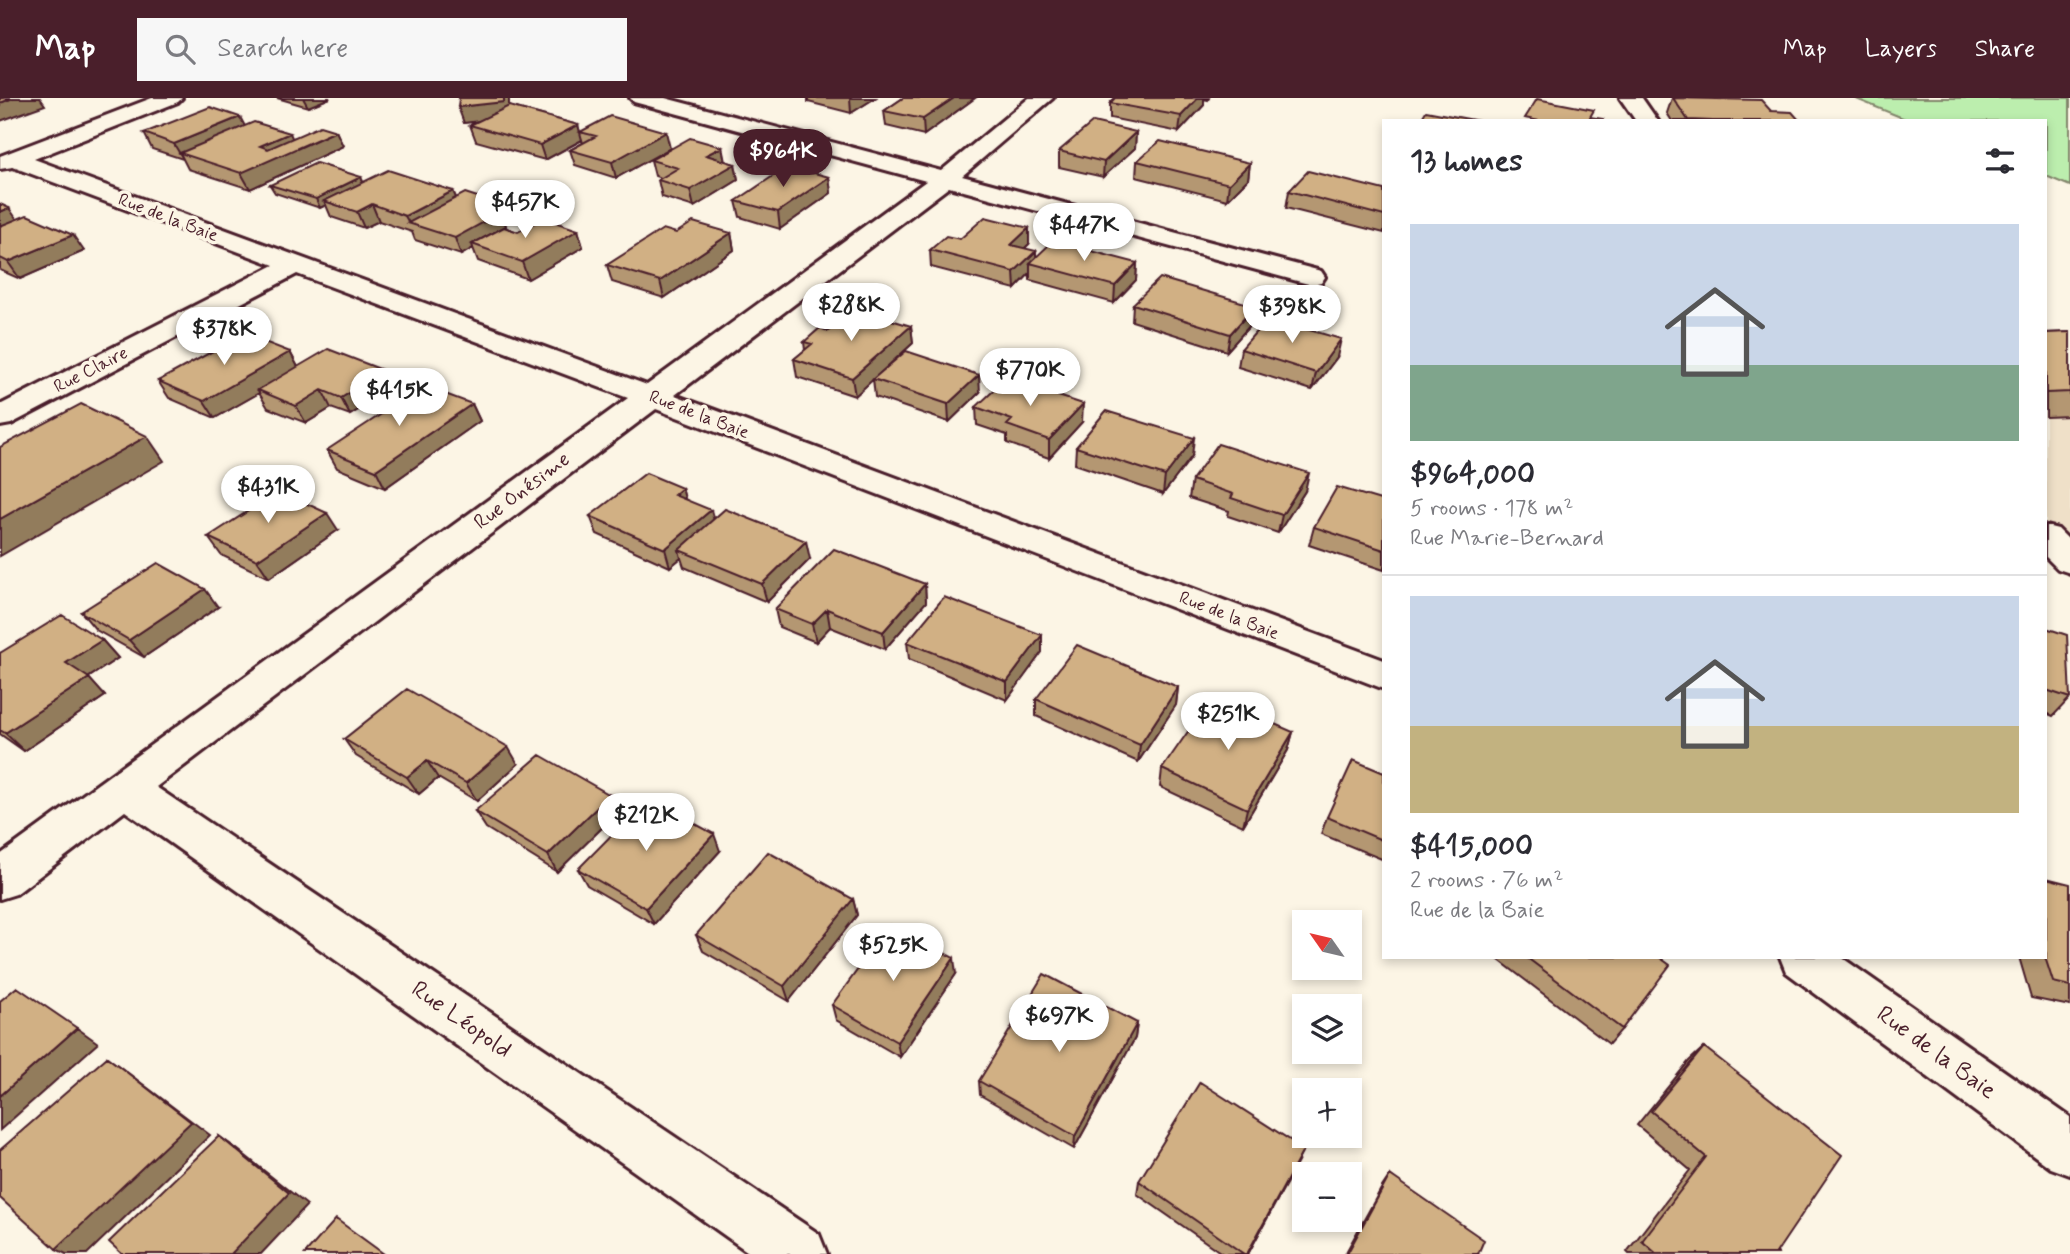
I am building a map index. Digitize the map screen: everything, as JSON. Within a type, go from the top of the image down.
[{"type":"street","points":[[6,162],[171,98]]},
{"type":"street","points":[[641,98],[1312,277]]},
{"type":"street","name":"Rue Onésime","points":[[0,880],[945,178],[1041,98]]},
{"type":"street","points":[[1631,98],[1646,119]]},
{"type":"street","name":"Rue de la Baie","points":[[6,162],[650,396],[1382,674]]},
{"type":"street","name":"Rue Claire","points":[[0,416],[294,265]]},
{"type":"street","points":[[2047,538],[2070,561]]},
{"type":"street","name":"Rue Léopold","points":[[123,787],[799,1254]]},
{"type":"street","name":"Rue de la Baie","points":[[1806,959],[2070,1149]]},
{"type":"shaded area","points":[[2047,333],[2070,333],[2070,544],[2047,524]]},
{"type":"green space","points":[[1854,98],[2070,98],[2070,186],[2047,176],[2047,119],[1905,119]]},
{"type":"building","points":[[0,98],[13,98],[0,103]]},
{"type":"building","points":[[459,98],[504,98],[504,102],[458,107]]},
{"type":"building","points":[[903,98],[954,98],[923,119],[884,111]]},
{"type":"building","points":[[1115,98],[1198,98],[1181,116],[1110,103]]},
{"type":"building","points":[[1673,98],[1761,100],[1771,111],[1792,112],[1798,119],[1687,119]]},
{"type":"building","points":[[1537,99],[1594,110],[1590,117],[1603,119],[1530,119],[1525,118]]},
{"type":"building","points":[[509,106],[578,125],[540,145],[470,125]]},
{"type":"building","points":[[210,107],[240,117],[174,144],[144,133]]},
{"type":"building","points":[[1426,111],[1468,119],[1421,119]]},
{"type":"building","points":[[610,116],[666,132],[612,162],[570,150],[596,136],[580,132]]},
{"type":"building","points":[[254,122],[290,133],[260,146],[268,149],[320,126],[336,131],[241,173],[180,153]]},
{"type":"building","points":[[1093,122],[1136,132],[1104,162],[1059,151]]},
{"type":"building","points":[[690,138],[722,147],[706,155],[735,164],[690,190],[658,180],[678,168],[651,160]]},
{"type":"building","points":[[1160,141],[1250,163],[1229,184],[1137,161]]},
{"type":"building","points":[[316,163],[361,177],[316,199],[270,185]]},
{"type":"building","points":[[788,166],[829,177],[778,212],[736,201]]},
{"type":"building","points":[[388,170],[453,191],[405,216],[372,204],[357,212],[324,201]]},
{"type":"building","points":[[1308,171],[1382,190],[1382,215],[1289,191]]},
{"type":"building","points":[[465,193],[499,204],[493,207],[500,209],[483,218],[488,220],[455,238],[408,223]]},
{"type":"building","points":[[0,204],[9,208],[0,212]]},
{"type":"building","points":[[27,215],[73,235],[8,262],[0,258],[0,226]]},
{"type":"building","points":[[985,217],[1029,228],[1011,245],[1036,251],[1014,272],[930,250],[946,236],[960,239]]},
{"type":"building","points":[[543,218],[578,230],[522,262],[472,244],[504,227],[518,232]]},
{"type":"building","points":[[693,222],[731,233],[660,281],[607,265],[663,229],[676,233]]},
{"type":"building","points":[[1053,241],[1137,263],[1115,286],[1030,263]]},
{"type":"building","points":[[1160,278],[1255,306],[1230,334],[1133,304]]},
{"type":"building","points":[[855,309],[911,326],[852,378],[794,359],[812,344],[804,342],[820,328],[828,331]]},
{"type":"building","points":[[1268,318],[1341,339],[1316,373],[1241,349]]},
{"type":"building","points":[[2070,332],[2070,392],[2047,393],[2047,333]]},
{"type":"building","points":[[244,334],[290,352],[204,401],[158,381]]},
{"type":"building","points":[[328,349],[385,371],[341,398],[322,390],[296,406],[258,390]]},
{"type":"building","points":[[906,351],[979,375],[948,404],[873,379]]},
{"type":"building","points":[[1006,379],[1083,404],[1049,440],[1007,425],[1012,420],[976,407]]},
{"type":"building","points":[[424,386],[472,404],[376,470],[327,450]]},
{"type":"building","points":[[81,404],[147,436],[0,519],[0,447]]},
{"type":"building","points":[[1106,411],[1194,438],[1165,476],[1076,447]]},
{"type":"building","points":[[1218,444],[1309,473],[1282,515],[1231,498],[1233,494],[1192,480]]},
{"type":"building","points":[[646,473],[682,488],[674,495],[711,510],[665,549],[590,516]]},
{"type":"building","points":[[1337,487],[1382,500],[1382,549],[1314,527]]},
{"type":"building","points":[[279,491],[327,513],[257,560],[208,537]]},
{"type":"building","points":[[725,509],[806,541],[762,584],[679,550]]},
{"type":"building","points":[[834,549],[925,584],[883,632],[827,609],[812,624],[775,609]]},
{"type":"building","points":[[158,563],[205,589],[129,640],[81,612]]},
{"type":"building","points":[[944,597],[1042,635],[1007,682],[907,642]]},
{"type":"building","points":[[62,615],[102,640],[66,663],[89,678],[5,733],[0,730],[0,653]]},
{"type":"building","points":[[2047,628],[2067,635],[2070,698],[2047,690]]},
{"type":"building","points":[[1077,645],[1178,687],[1140,745],[1036,699]]},
{"type":"building","points":[[407,689],[508,747],[466,783],[427,761],[407,777],[344,739]]},
{"type":"building","points":[[1212,697],[1293,732],[1247,809],[1162,769]]},
{"type":"building","points":[[540,755],[610,795],[548,855],[475,811]]},
{"type":"building","points":[[1353,760],[1382,772],[1382,840],[1327,817]]},
{"type":"building","points":[[648,798],[714,834],[646,908],[578,869]]},
{"type":"building","points":[[768,852],[853,899],[784,986],[696,935]]},
{"type":"building","points":[[2047,878],[2070,884],[2070,986],[2053,982],[2046,959]]},
{"type":"building","points":[[890,925],[954,958],[897,1042],[832,1005]]},
{"type":"building","points":[[1529,959],[1662,959],[1670,965],[1622,1029]]},
{"type":"building","points":[[1044,974],[1137,1023],[1075,1136],[979,1081]]},
{"type":"building","points":[[17,987],[77,1028],[0,1096],[0,1001]]},
{"type":"building","points":[[1704,1047],[1842,1155],[1776,1253],[1778,1254],[1657,1254],[1642,1241],[1706,1157],[1651,1111]]},
{"type":"building","points":[[107,1057],[191,1122],[56,1249],[0,1198],[0,1150]]},
{"type":"building","points":[[1200,1082],[1292,1141],[1292,1148],[1304,1149],[1297,1162],[1292,1162],[1292,1171],[1247,1254],[1139,1181]]},
{"type":"building","points":[[219,1136],[289,1193],[231,1254],[122,1254],[109,1242]]},
{"type":"building","points":[[1390,1175],[1484,1240],[1478,1254],[1347,1254],[1359,1232],[1362,1232],[1362,1226]]},
{"type":"building","points":[[336,1219],[384,1254],[305,1254]]}]
